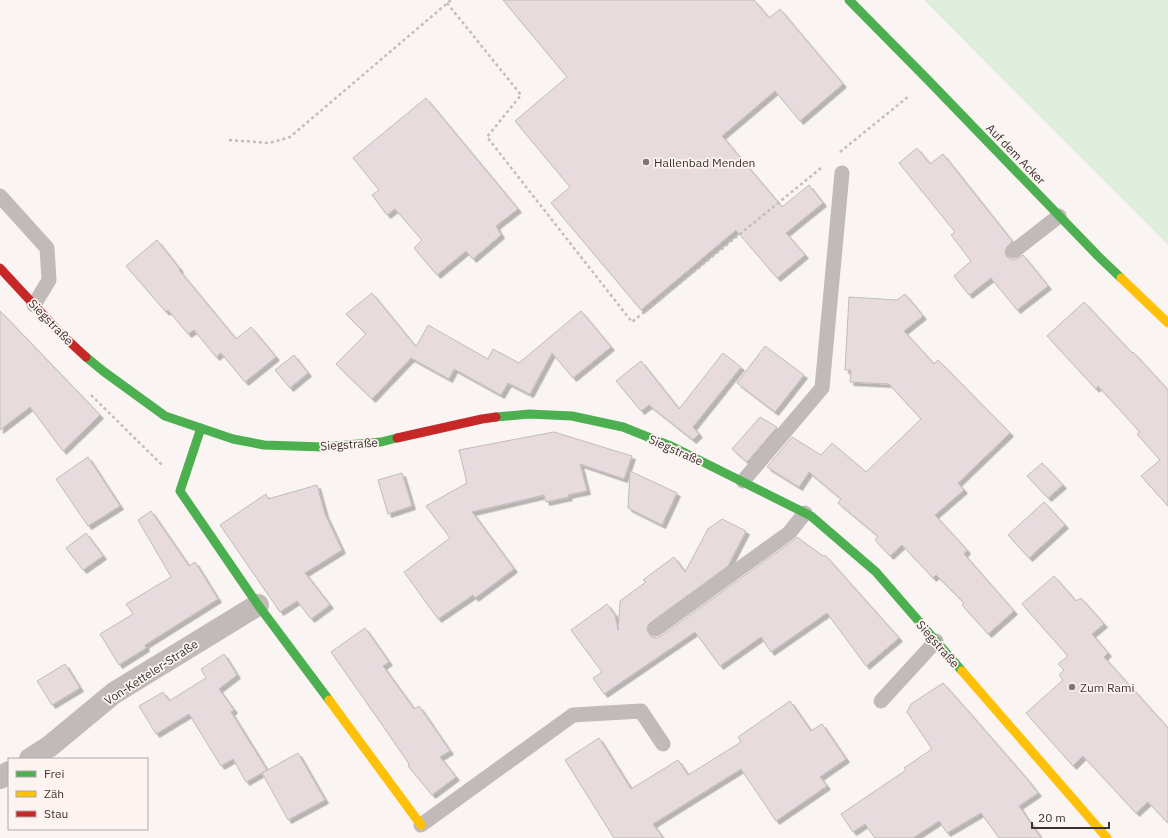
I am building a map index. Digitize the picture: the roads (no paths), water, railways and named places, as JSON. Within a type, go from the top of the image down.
[{"type":"main road","name":"Auf dem Acker","points":[[849,0],[1098,256],[1168,323]]},
{"type":"main road","name":"Siegstraße","points":[[0,268],[61,334],[103,371],[165,416],[233,439],[264,445],[323,447],[381,442],[482,419],[529,414],[572,416],[623,427],[673,447],[811,516],[876,572],[1106,838]]},
{"type":"main road","points":[[201,428],[180,491],[258,605],[421,825]]},
{"type":"street","name":"Von-Ketteler-Straße","points":[[32,758],[50,746],[114,693],[258,605]]},
{"type":"lane","points":[[743,481],[822,388],[842,173]]},
{"type":"lane","points":[[0,196],[47,248],[49,280],[34,305]]},
{"type":"lane","points":[[1014,251],[1059,216]]},
{"type":"lane","points":[[656,628],[789,533],[805,513]]},
{"type":"lane","points":[[881,701],[936,641]]},
{"type":"lane","points":[[421,825],[573,715],[640,711],[663,744]]},
{"type":"place","name":"Hallenbad Menden","points":[[646,162]]},
{"type":"place","name":"Zum Rami","points":[[1072,687]]}]
